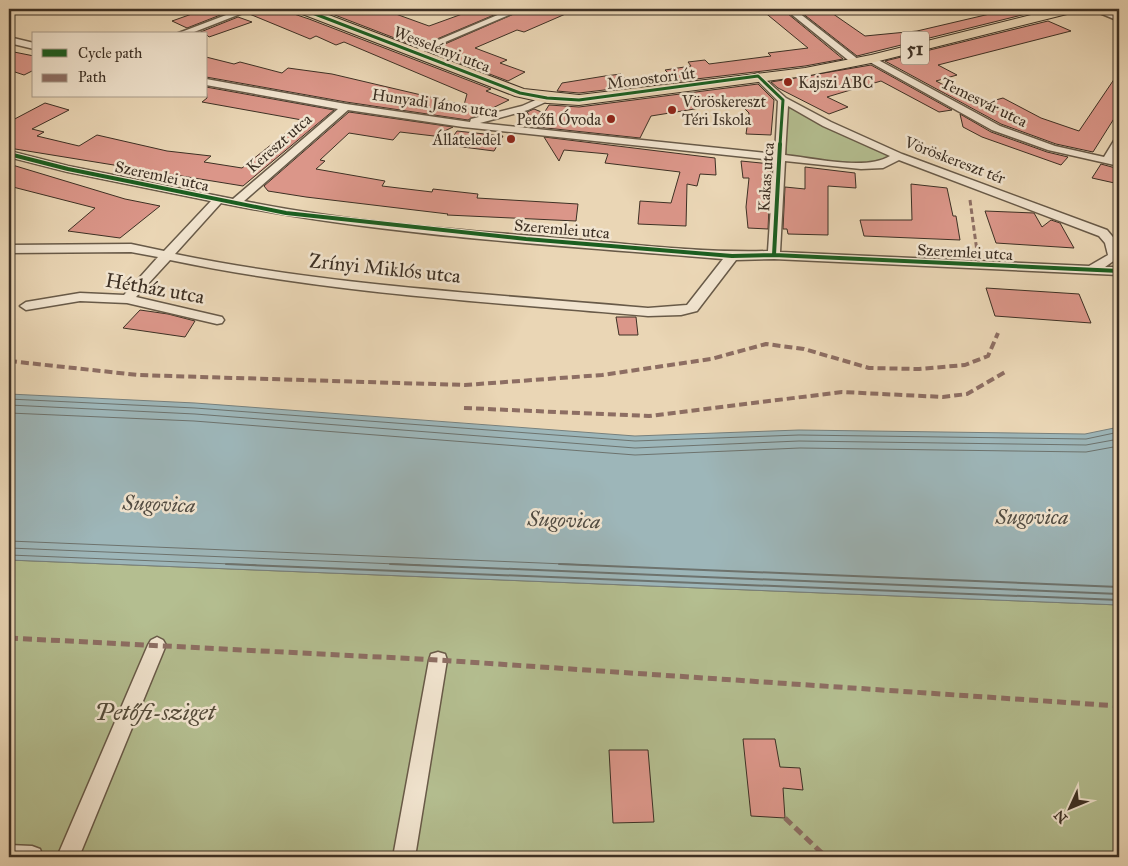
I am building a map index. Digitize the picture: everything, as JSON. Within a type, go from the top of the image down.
[{"type":"main road","name":"Wesselényi utca","points":[[302,9],[520,92],[547,98]]},
{"type":"main road","name":"Monostori út","points":[[547,98],[579,100],[758,76],[805,72],[871,59],[1070,9]]},
{"type":"street","points":[[186,32],[249,9]]},
{"type":"street","points":[[414,52],[519,9]]},
{"type":"street","points":[[788,9],[856,62]]},
{"type":"street","points":[[1094,9],[1119,18]]},
{"type":"street","points":[[9,40],[32,46]]},
{"type":"street","name":"Temesvár utca","points":[[871,59],[996,128],[1052,148],[1119,164]]},
{"type":"street","name":"Vöröskereszt tér","points":[[758,76],[783,100],[827,124],[898,156],[1119,238]]},
{"type":"street","name":"Hunyadi János utca","points":[[208,82],[346,107],[464,124],[780,158],[868,166],[883,165],[898,156]]},
{"type":"street","points":[[464,124],[500,116],[547,98]]},
{"type":"street","name":"Kakas utca","points":[[774,255],[783,100]]},
{"type":"street","name":"Kereszt utca","points":[[234,204],[346,107]]},
{"type":"street","points":[[1107,161],[1119,141]]},
{"type":"street","name":"Szeremlei utca","points":[[9,154],[234,204],[375,224],[732,256],[774,255],[1119,271]]},
{"type":"street","points":[[127,299],[218,200]]},
{"type":"street","points":[[1092,270],[1114,256],[1112,242],[1103,233]]},
{"type":"street","name":"Zrínyi Miklós utca","points":[[9,249],[131,248],[169,254],[221,267],[371,288],[648,312],[682,311],[692,308],[732,256]]},
{"type":"street","name":"Hétház utca","points":[[26,306],[80,297],[127,299],[161,308],[190,312],[217,320]]},
{"type":"street","points":[[68,857],[157,645]]},
{"type":"street","points":[[404,857],[438,660]]},
{"type":"street","points":[[9,856],[32,857]]},
{"type":"green space","points":[[787,105],[898,156],[861,166],[786,155]]},
{"type":"green space","name":"Petőfi-sziget","points":[[9,560],[1119,605],[1119,857],[9,857]]},
{"type":"water","name":"Sugovica","points":[[9,394],[195,403],[635,436],[799,430],[1085,434],[1119,427],[1119,605],[9,560]]},
{"type":"building","points":[[206,9],[220,9],[228,12],[187,28],[172,21]]},
{"type":"building","points":[[255,9],[279,9],[491,89],[486,91],[509,100],[468,120],[346,102],[208,77],[208,58],[234,64],[240,62],[282,73],[288,68],[332,74],[464,105],[467,94],[344,42],[336,45],[316,36],[310,39],[247,13]]},
{"type":"building","points":[[337,9],[382,9],[429,26],[476,9],[493,14],[494,9],[508,9],[418,47],[327,12]]},
{"type":"building","points":[[525,9],[577,9],[524,32],[517,30],[475,48],[507,60],[500,63],[525,72],[508,81],[429,51]]},
{"type":"building","points":[[782,9],[843,59],[805,66],[579,93],[557,91],[562,83],[621,74],[625,79],[669,74],[665,70],[691,66],[688,62],[705,60],[709,64],[771,56],[768,53],[808,48],[763,11]]},
{"type":"building","points":[[797,9],[826,9],[865,36],[917,31],[1011,9],[1019,9],[1030,13],[857,56]]},
{"type":"building","points":[[238,17],[252,22],[209,37],[208,32],[200,32]]},
{"type":"building","points":[[1048,21],[1071,31],[938,65],[957,75],[936,81],[981,104],[1003,98],[1041,118],[1079,131],[1119,72],[1119,118],[1115,117],[1093,152],[1056,144],[1001,124],[885,61]]},
{"type":"building","points":[[9,51],[32,56],[32,71],[24,75],[9,70]]},
{"type":"building","points":[[871,65],[952,110],[939,112],[881,81],[827,97],[848,107],[829,114],[778,88],[771,82]]},
{"type":"building","points":[[758,84],[774,100],[771,135],[746,134],[749,113],[738,102],[651,116],[640,138],[537,127],[527,112],[534,109],[544,113],[549,105],[579,107]]},
{"type":"building","points":[[208,87],[334,110],[243,186],[9,148],[9,122],[45,103],[69,110],[32,129],[44,132],[37,136],[79,146],[97,135],[167,151],[211,156],[204,162],[242,168],[302,120],[202,102],[208,98]]},
{"type":"building","points":[[349,112],[453,127],[434,136],[400,132],[393,140],[349,133],[320,160],[325,161],[316,169],[385,181],[382,186],[432,192],[433,189],[478,194],[477,198],[578,204],[576,221],[447,215],[268,191],[264,186]]},
{"type":"building","points":[[960,114],[991,132],[1047,152],[1068,157],[1061,165],[982,137],[963,127]]},
{"type":"building","points":[[457,131],[503,136],[494,151],[447,145]]},
{"type":"building","points":[[544,137],[715,158],[716,175],[700,174],[697,186],[687,184],[686,226],[638,224],[640,201],[671,203],[680,172],[605,163],[608,154],[564,150],[559,161]]},
{"type":"building","points":[[741,161],[771,164],[768,229],[748,228],[746,207],[749,178],[743,178]]},
{"type":"building","points":[[9,164],[125,199],[160,206],[120,238],[68,231],[95,208],[9,186]]},
{"type":"building","points":[[1101,164],[1119,169],[1119,184],[1092,178]]},
{"type":"building","points":[[805,167],[855,173],[856,188],[828,186],[828,235],[788,234],[787,229],[783,229],[785,187],[805,189]]},
{"type":"building","points":[[911,184],[947,188],[953,216],[956,216],[960,240],[864,236],[860,220],[912,220]]},
{"type":"building","points":[[985,211],[1034,213],[1042,227],[1051,220],[1060,223],[1074,248],[996,243]]},
{"type":"building","points":[[986,288],[1079,294],[1091,323],[995,316]]},
{"type":"building","points":[[140,310],[168,314],[195,321],[185,337],[123,328]]},
{"type":"building","points":[[616,317],[636,317],[638,335],[619,335]]},
{"type":"building","points":[[743,739],[775,739],[780,767],[800,768],[803,790],[783,788],[785,818],[751,816]]},
{"type":"building","points":[[609,750],[648,750],[654,822],[613,823]]},
{"type":"marked path","points":[[970,200],[979,266]]},
{"type":"marked path","points":[[9,361],[138,375],[465,385],[602,375],[711,359],[766,344],[804,349],[869,368],[919,369],[965,365],[988,356],[998,333]]},
{"type":"marked path","points":[[464,408],[649,416],[842,392],[943,397],[967,394],[1007,371]]},
{"type":"marked path","points":[[9,638],[438,660],[1119,706]]},
{"type":"marked path","points":[[785,818],[826,857]]},
{"type":"cycle path","points":[[302,9],[520,93],[547,98],[579,100],[758,76],[783,100],[774,255]]},
{"type":"cycle path","points":[[9,154],[68,169],[286,213],[375,224],[732,256],[774,255],[1119,271]]},
{"type":"place","name":"Kajszi ABC","points":[[788,82]]},
{"type":"place","name":"Vöröskereszt Téri Iskola","points":[[672,110]]},
{"type":"place","name":"Petőfi Óvoda","points":[[611,119]]},
{"type":"place","name":"Állateledel","points":[[511,139]]}]
